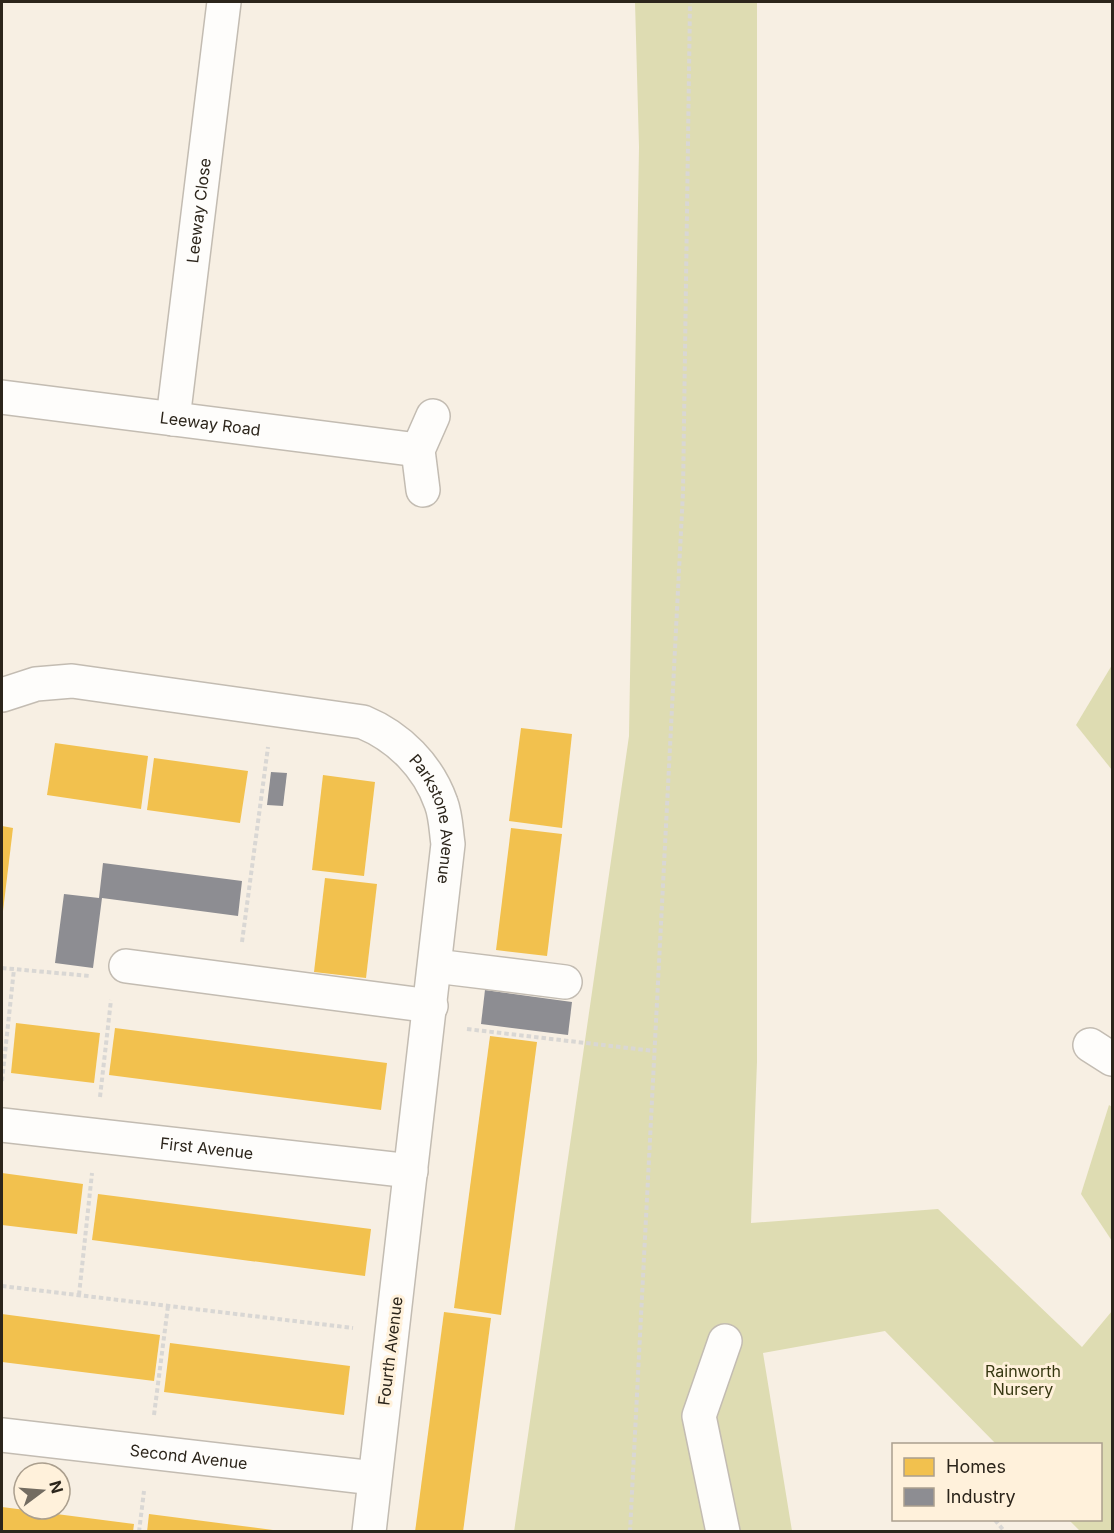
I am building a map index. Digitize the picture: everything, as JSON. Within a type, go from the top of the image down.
[{"type":"street","name":"Leeway Close","points":[[173,419],[224,2]]},
{"type":"street","name":"Leeway Road","points":[[2,397],[418,450]]},
{"type":"street","points":[[423,490],[418,450],[433,416]]},
{"type":"street","name":"Parkstone Avenue","points":[[2,695],[36,684],[72,681],[363,722],[383,730],[407,751],[429,776],[442,805],[448,844],[429,1015]]},
{"type":"street","points":[[126,966],[237,981],[429,1015]]},
{"type":"street","points":[[435,966],[565,982]]},
{"type":"street","name":"Fourth Avenue","points":[[369,1532],[429,1015]]},
{"type":"street","name":"First Avenue","points":[[2,1125],[411,1171]]},
{"type":"street","points":[[723,1532],[699,1416],[725,1341]]},
{"type":"street","name":"Second Avenue","points":[[2,1435],[374,1478]]},
{"type":"path","points":[[630,1532],[683,492],[690,2]]},
{"type":"path","points":[[237,981],[272,710]]},
{"type":"path","points":[[2,968],[113,979],[126,966]]},
{"type":"path","points":[[2,1081],[15,969]]},
{"type":"path","points":[[429,1015],[654,1051]]},
{"type":"path","points":[[2,1286],[393,1333]]},
{"type":"green space","name":"Rainworth Nursery","points":[[635,2],[757,2],[757,1062],[751,1223],[938,1209],[1082,1347],[1112,1311],[1112,1531],[1080,1531],[1070,1521],[1102,1521],[1102,1443],[995,1443],[885,1331],[763,1353],[792,1531],[514,1532],[629,736],[639,147]]},
{"type":"green space","points":[[1112,665],[1112,770],[1076,725]]},
{"type":"green space","points":[[1109,1105],[1112,1107],[1112,1241],[1081,1194]]},
{"type":"building: Homes","points":[[521,728],[572,734],[562,828],[509,821]]},
{"type":"building: Homes","points":[[55,743],[148,756],[141,809],[47,795]]},
{"type":"building: Homes","points":[[154,758],[248,771],[240,823],[147,810]]},
{"type":"building: Homes","points":[[323,775],[375,782],[364,876],[312,870]]},
{"type":"building: Homes","points":[[2,826],[13,828],[3,911],[2,911]]},
{"type":"building: Homes","points":[[511,828],[562,834],[547,956],[496,950]]},
{"type":"building: Homes","points":[[325,878],[377,884],[366,978],[314,972]]},
{"type":"building: Homes","points":[[16,1023],[100,1033],[94,1083],[11,1073]]},
{"type":"building: Homes","points":[[115,1028],[387,1063],[381,1110],[109,1075]]},
{"type":"building: Homes","points":[[490,1036],[537,1042],[501,1315],[454,1308]]},
{"type":"building: Homes","points":[[2,1173],[83,1184],[77,1234],[2,1225]]},
{"type":"building: Homes","points":[[98,1194],[371,1229],[365,1276],[92,1240]]},
{"type":"building: Homes","points":[[444,1312],[491,1318],[463,1532],[415,1532]]},
{"type":"building: Homes","points":[[2,1314],[160,1335],[154,1381],[2,1362]]},
{"type":"building: Homes","points":[[170,1343],[350,1366],[344,1415],[164,1392]]},
{"type":"building: Homes","points":[[2,1507],[12,1508],[12,1521],[72,1521],[72,1516],[134,1524],[133,1532],[2,1532]]},
{"type":"building: Homes","points":[[149,1514],[273,1530],[273,1532],[147,1532]]},
{"type":"building: Industry","points":[[271,772],[287,773],[283,806],[267,805]]},
{"type":"building: Industry","points":[[103,863],[242,881],[238,916],[102,898],[93,968],[55,963],[64,894],[99,898]]},
{"type":"building: Industry","points":[[485,990],[572,1002],[568,1035],[481,1024]]}]
